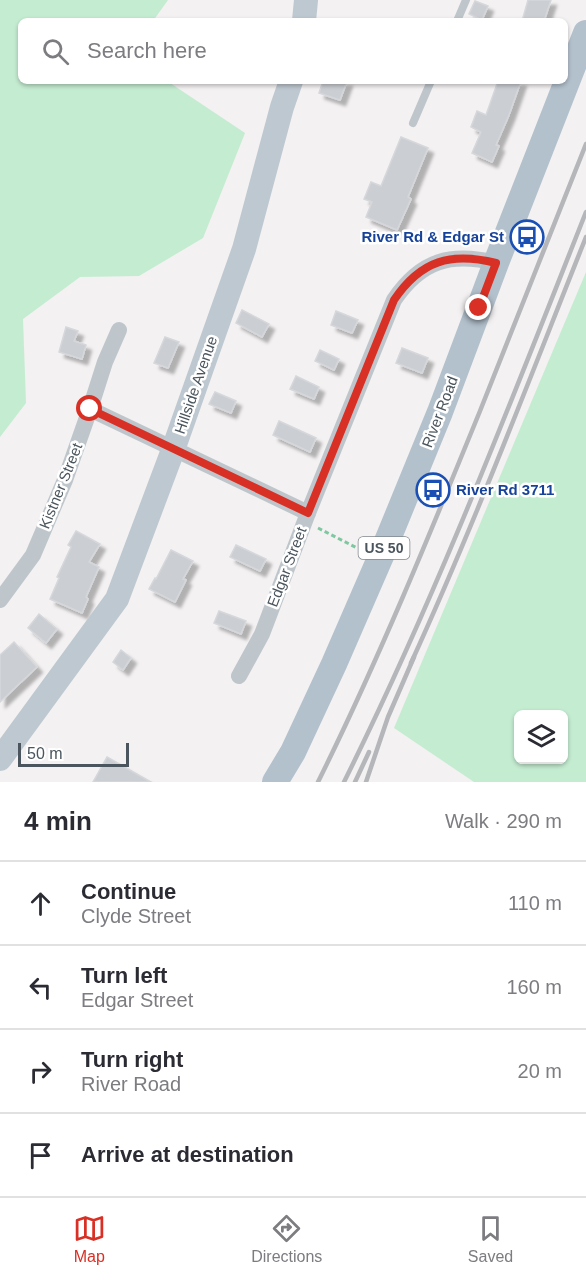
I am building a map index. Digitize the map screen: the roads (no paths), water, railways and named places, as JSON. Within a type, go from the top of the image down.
[{"type":"main road","name":"River Road","points":[[568,79],[586,33]]},
{"type":"main road","name":"River Road","points":[[275,782],[334,664],[381,556],[441,412],[566,84]]},
{"type":"street","points":[[304,18],[306,0]]},
{"type":"street","name":"Hillside Avenue","points":[[0,759],[117,599],[173,450],[244,249],[290,84]]},
{"type":"street","name":"Edgar Street","points":[[239,676],[261,634],[394,300],[422,270],[448,259],[476,258],[496,263]]},
{"type":"street","name":"Kistner Street","points":[[0,600],[33,555],[64,480],[105,362],[119,330]]},
{"type":"street","points":[[90,409],[308,513]]},
{"type":"lane","points":[[458,18],[466,0]]},
{"type":"lane","points":[[413,123],[430,84]]},
{"type":"railway","points":[[318,782],[361,691],[422,551],[586,144]]},
{"type":"railway","points":[[344,782],[441,571],[586,212]]},
{"type":"railway","points":[[411,663],[479,504],[586,237]]},
{"type":"railway","points":[[366,782],[388,717],[414,657]]},
{"type":"railway","points":[[355,782],[369,752]]},
{"type":"place","name":"River Rd & Edgar St","points":[[527,237]]},
{"type":"place","name":"River Rd 3711","points":[[433,490]]}]
